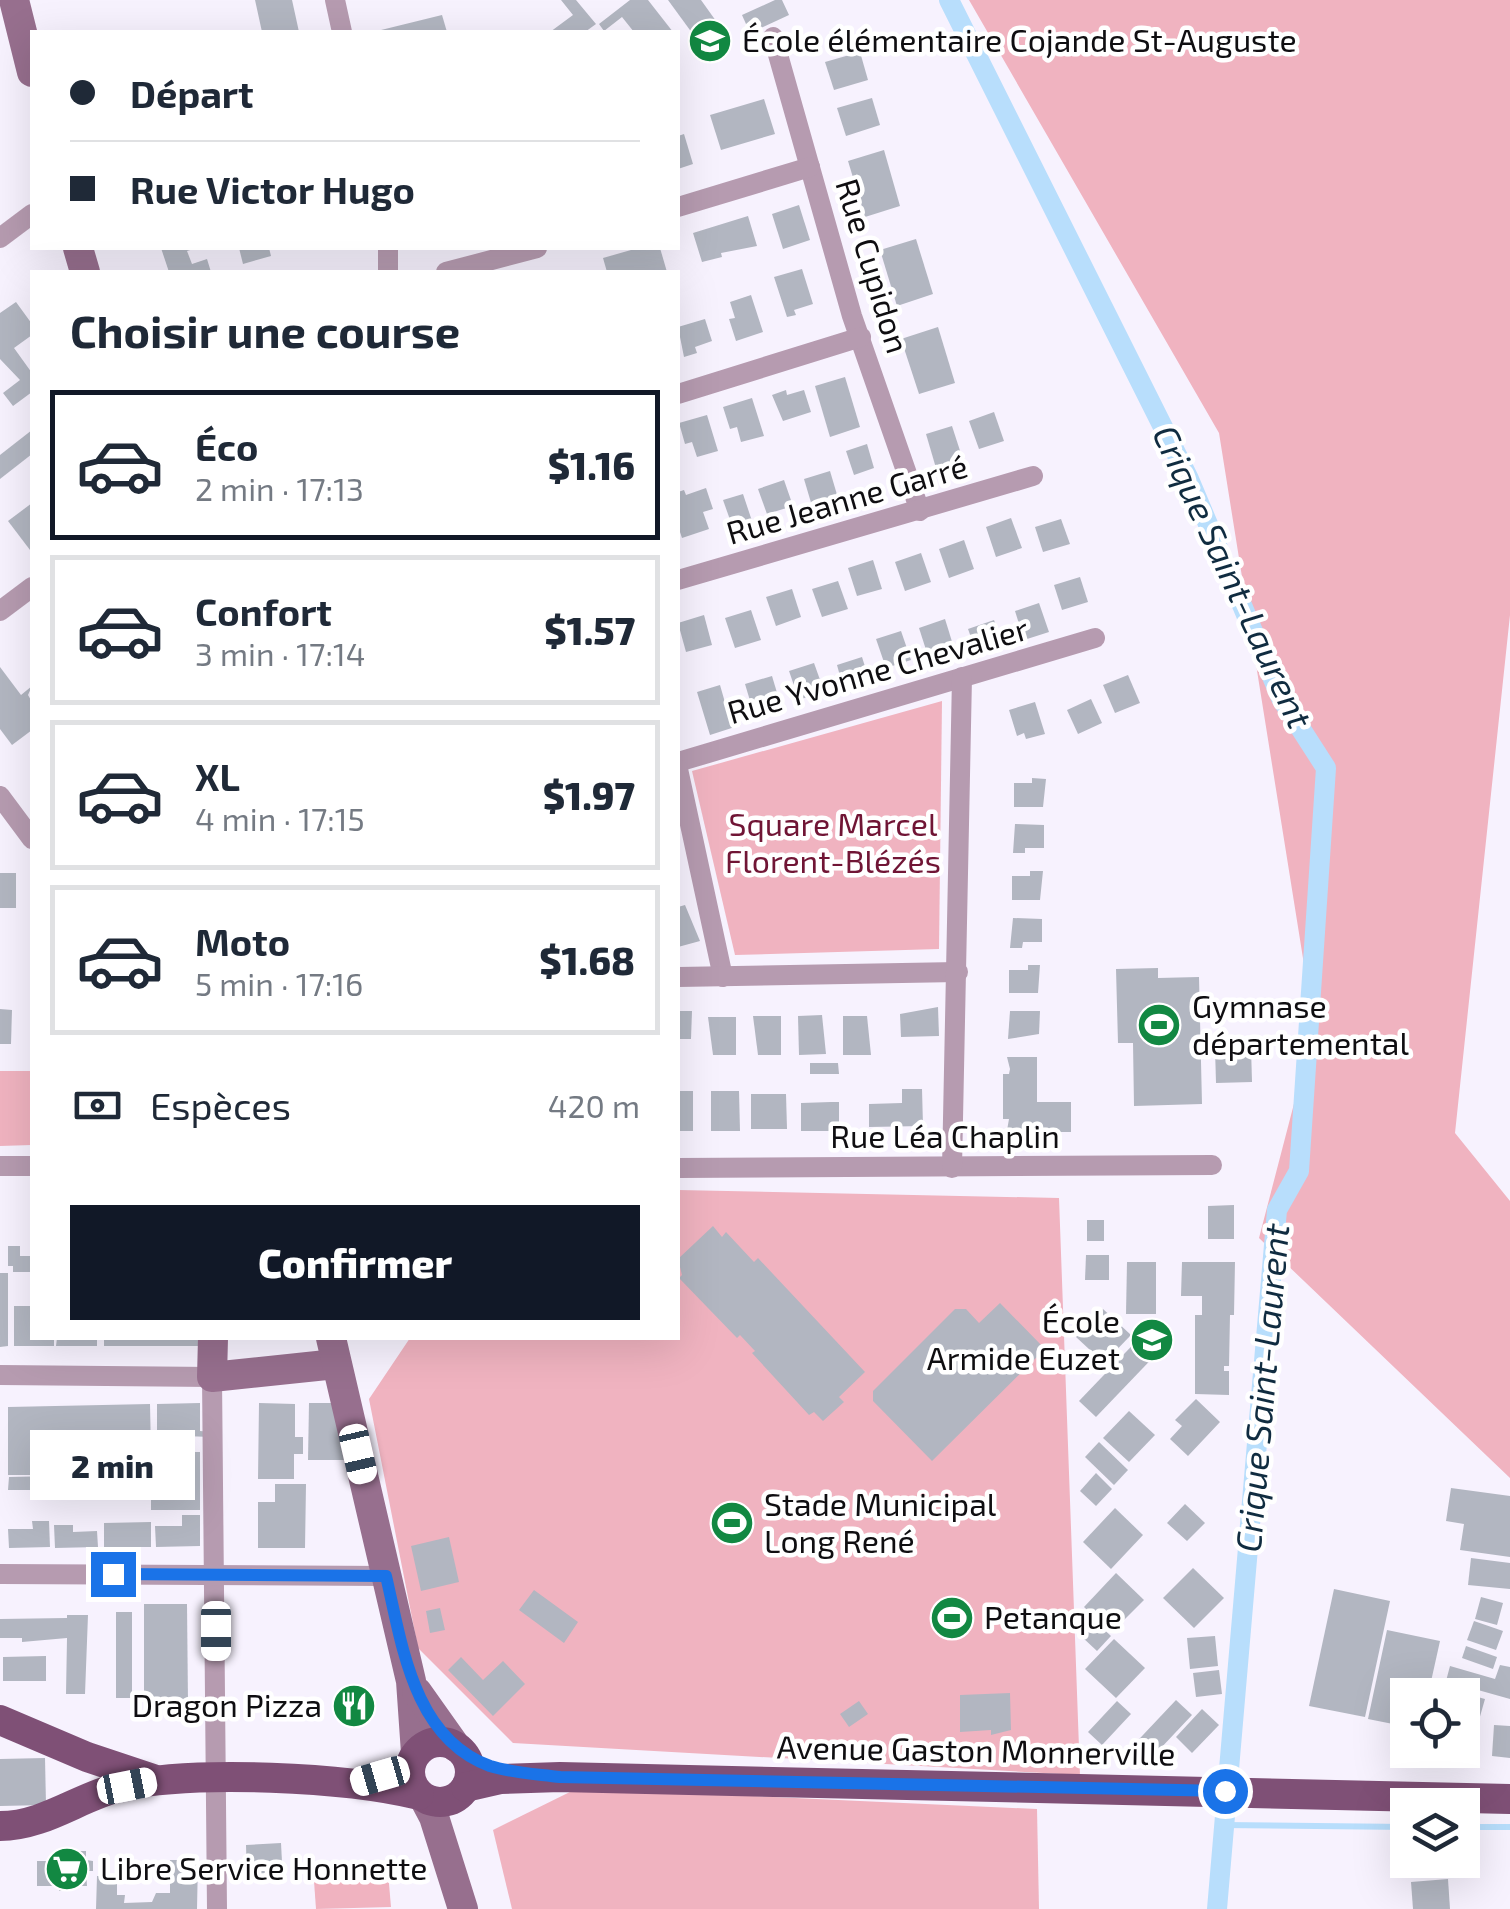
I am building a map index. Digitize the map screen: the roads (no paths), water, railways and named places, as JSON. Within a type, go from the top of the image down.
[{"type":"main road","points":[[0,1720],[87,1757],[156,1780]]},
{"type":"main road","points":[[0,1826],[34,1822],[112,1789],[156,1780],[353,1783],[445,1802],[464,1789],[470,1773],[460,1750],[435,1742],[388,1772],[353,1783]]},
{"type":"main road","name":"Avenue Gaston Monnerville","points":[[460,1750],[498,1768],[560,1777]]},
{"type":"main road","points":[[415,1755],[409,1773],[422,1796]]},
{"type":"main road","name":"Avenue Gaston Monnerville","points":[[464,1789],[502,1780],[560,1777],[1510,1798]]},
{"type":"street","points":[[14,0],[30,64]]},
{"type":"street","points":[[334,0],[342,30]]},
{"type":"street","name":"Rue Cupidon","points":[[773,37],[860,337],[920,511]]},
{"type":"street","points":[[680,205],[810,167]]},
{"type":"street","points":[[0,238],[30,216]]},
{"type":"street","points":[[454,270],[529,250]]},
{"type":"street","points":[[680,393],[860,337]]},
{"type":"street","name":"Rue Jeanne Garré","points":[[680,579],[1033,476]]},
{"type":"street","points":[[0,611],[30,588]]},
{"type":"street","name":"Rue Yvonne Chevalier","points":[[680,765],[1095,638]]},
{"type":"street","points":[[952,1168],[962,678]]},
{"type":"street","name":"Rue Yvonne Chevalier","points":[[680,775],[724,976]]},
{"type":"street","points":[[0,796],[30,836]]},
{"type":"street","points":[[680,978],[958,972]]},
{"type":"street","name":"Rue Léa Chaplin","points":[[680,1168],[1212,1165]]},
{"type":"street","points":[[0,1166],[30,1166]]},
{"type":"street","points":[[213,1340],[216,1909]]},
{"type":"street","points":[[0,1375],[212,1377],[333,1351],[410,1680],[415,1755]]},
{"type":"street","points":[[0,1574],[386,1576]]},
{"type":"street","points":[[410,1680],[424,1705],[460,1750]]},
{"type":"street","points":[[460,1899],[454,1818],[464,1789]]},
{"type":"street","points":[[422,1796],[434,1817],[460,1899]]},
{"type":"waterway","name":"Crique Saint-Laurent","points":[[949,0],[1189,479],[1281,698],[1326,768],[1299,1171],[1277,1210],[1217,1909]]},
{"type":"waterway","points":[[1223,1825],[1390,1827]]},
{"type":"waterway","points":[[1480,1827],[1510,1827]]},
{"type":"place","name":"École élémentaire Cojande St-Auguste","points":[[710,41]]},
{"type":"place","name":"Gymnase départemental","points":[[1159,1025]]},
{"type":"place","name":"École Armide Euzet","points":[[1152,1340]]},
{"type":"place","name":"Stade Municipal Long René","points":[[732,1523]]},
{"type":"place","name":"Petanque","points":[[952,1618]]},
{"type":"place","name":"Dragon Pizza","points":[[354,1706]]},
{"type":"place","name":"Libre Service Honnette","points":[[67,1869]]},
{"type":"park label","name":"Square Marcel Florent-Blézés","points":[[833,844]]}]
